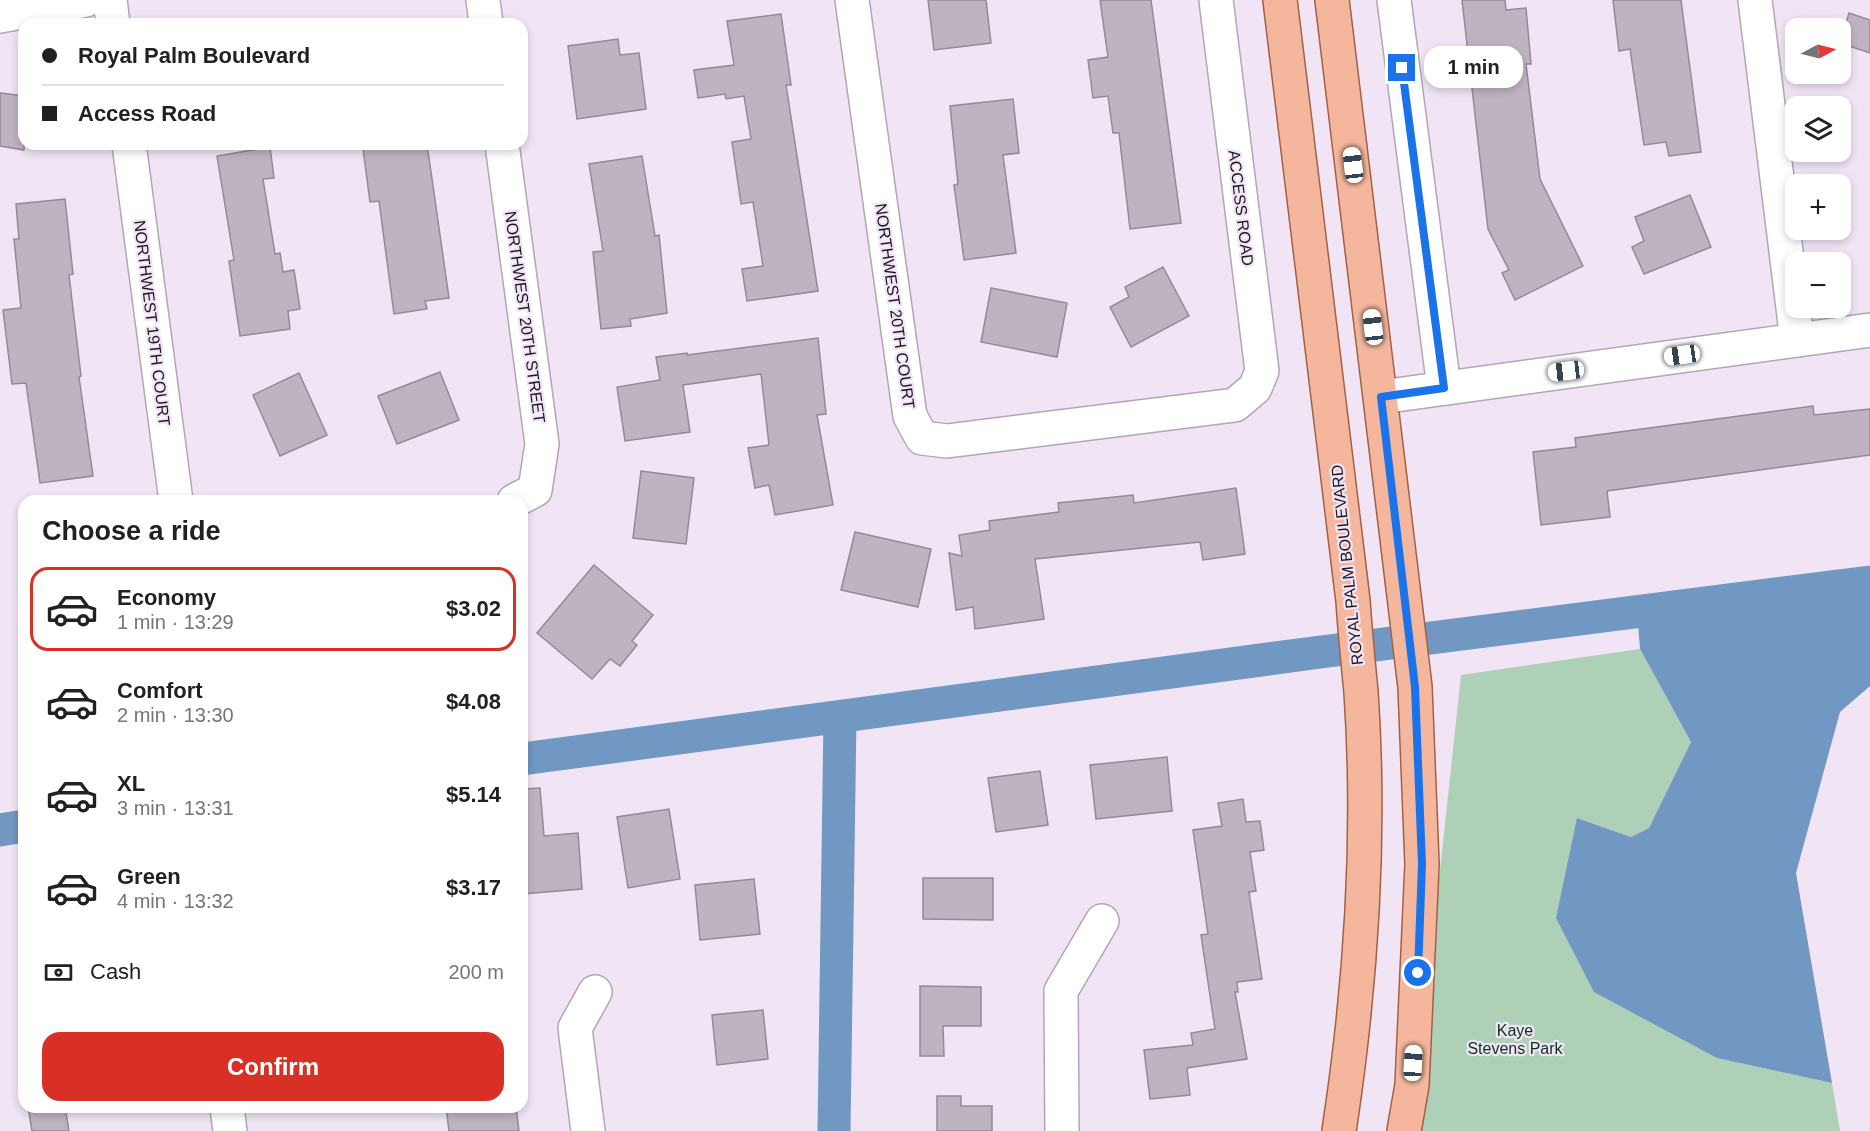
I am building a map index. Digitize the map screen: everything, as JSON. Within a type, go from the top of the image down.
[{"type":"main road","name":"ROYAL PALM BOULEVARD","points":[[1280,0],[1353,601],[1361,693],[1364,803],[1361,926],[1351,1054],[1339,1131]]},
{"type":"main road","points":[[1332,0],[1406,594],[1415,687],[1422,864],[1412,1085],[1404,1131]]},
{"type":"street","points":[[0,16],[86,0]]},
{"type":"street","points":[[110,0],[112,18]]},
{"type":"street","points":[[483,0],[485,18]]},
{"type":"street","name":"NORTHWEST 20TH COURT","points":[[852,0],[910,416],[922,438],[947,441],[1235,405]]},
{"type":"street","name":"ACCESS ROAD","points":[[1216,0],[1262,371],[1256,388],[1235,405]]},
{"type":"street","points":[[1394,0],[1444,388]]},
{"type":"street","points":[[1755,0],[1797,340]]},
{"type":"street","name":"NORTHWEST 19TH COURT","points":[[130,150],[175,495]]},
{"type":"street","name":"NORTHWEST 20TH STREET","points":[[503,150],[542,444],[525,495]]},
{"type":"street","points":[[1381,397],[1870,330]]},
{"type":"street","points":[[1062,1131],[1061,991],[1102,921]]},
{"type":"street","points":[[588,1131],[574,1028],[595,992]]},
{"type":"street","points":[[228,1113],[230,1131]]},
{"type":"green space","name":"Kaye Stevens Park","points":[[1640,649],[1691,742],[1649,828],[1631,837],[1577,818],[1717,1058],[1832,1083],[1840,1131],[1412,1131],[1461,675]]},
{"type":"water","points":[[1870,582],[1870,686],[1840,712],[1796,873],[1832,1083],[1717,1058],[1594,992],[1556,918],[1577,818],[1631,837],[1649,828],[1691,742],[1640,649],[1637,612]]},
{"type":"building","points":[[928,0],[986,0],[991,43],[934,50]]},
{"type":"building","points":[[1100,0],[1151,0],[1181,223],[1130,229],[1119,133],[1113,133],[1108,96],[1093,98],[1088,60],[1108,57]]},
{"type":"building","points":[[1462,0],[1505,0],[1506,10],[1526,8],[1531,64],[1526,64],[1540,179],[1583,266],[1515,300],[1502,273],[1509,270],[1488,229]]},
{"type":"building","points":[[1613,0],[1681,0],[1701,152],[1669,156],[1666,142],[1644,145],[1630,49],[1619,51]]},
{"type":"building","points":[[1849,13],[1870,20],[1870,53],[1851,47],[1851,18],[1848,18]]},
{"type":"building","points":[[781,14],[791,85],[786,85],[818,291],[747,301],[742,269],[763,266],[753,202],[741,204],[732,142],[751,139],[744,96],[726,99],[725,94],[698,98],[694,70],[734,65],[727,21]]},
{"type":"building","points":[[618,39],[620,55],[639,53],[646,109],[577,119],[568,46]]},
{"type":"building","points":[[0,93],[18,95],[18,149],[0,146]]},
{"type":"building","points":[[1013,99],[1019,153],[1003,155],[1016,253],[964,260],[954,185],[958,184],[950,106]]},
{"type":"building","points":[[252,150],[270,150],[274,178],[263,179],[275,254],[280,253],[283,272],[294,270],[300,309],[288,311],[290,329],[240,336],[229,261],[234,260],[217,156]]},
{"type":"building","points":[[363,150],[428,150],[449,298],[425,301],[427,309],[394,314],[379,201],[370,202]]},
{"type":"building","points":[[642,156],[655,236],[659,235],[667,313],[630,319],[631,326],[601,329],[593,252],[603,251],[589,164]]},
{"type":"building","points":[[1690,195],[1711,247],[1644,274],[1632,247],[1644,241],[1635,217]]},
{"type":"building","points":[[65,199],[73,274],[69,275],[81,376],[79,377],[93,476],[40,483],[26,383],[12,384],[3,310],[21,308],[14,239],[19,239],[16,204]]},
{"type":"building","points":[[1163,267],[1189,316],[1131,347],[1110,307],[1129,297],[1125,287]]},
{"type":"building","points":[[991,288],[1067,303],[1057,357],[981,342]]},
{"type":"building","points":[[818,338],[826,414],[817,415],[833,505],[775,515],[769,485],[755,488],[748,448],[769,445],[761,374],[683,385],[690,432],[625,441],[617,387],[660,380],[656,357]]},
{"type":"building","points":[[440,372],[459,420],[397,444],[378,396]]},
{"type":"building","points":[[299,373],[327,435],[280,456],[253,395]]},
{"type":"building","points":[[1813,406],[1814,415],[1870,409],[1870,455],[1607,491],[1610,517],[1541,525],[1533,452],[1576,447],[1575,438]]},
{"type":"building","points":[[641,471],[694,478],[686,544],[633,538]]},
{"type":"building","points":[[1236,488],[1245,554],[1203,560],[1200,542],[1035,559],[1044,619],[975,629],[973,607],[956,610],[949,553],[962,556],[959,535],[990,530],[989,521],[1059,512],[1058,503],[1133,495],[1134,503]]},
{"type":"building","points":[[855,532],[931,549],[918,607],[841,590]]},
{"type":"building","points":[[594,565],[653,615],[632,641],[637,645],[620,666],[610,659],[592,679],[537,633]]},
{"type":"building","points":[[1167,757],[1172,811],[1096,819],[1090,765]]},
{"type":"building","points":[[1040,771],[1048,825],[996,832],[988,778]]},
{"type":"building","points":[[540,788],[544,836],[578,833],[582,889],[528,894],[528,789]]},
{"type":"building","points":[[1243,799],[1246,822],[1260,821],[1264,850],[1250,852],[1256,891],[1249,892],[1262,979],[1237,982],[1238,992],[1235,992],[1247,1059],[1187,1068],[1190,1095],[1150,1099],[1144,1050],[1193,1045],[1191,1033],[1215,1029],[1201,935],[1208,934],[1193,830],[1222,826],[1218,803]]},
{"type":"building","points":[[669,809],[680,879],[628,888],[617,817]]},
{"type":"building","points":[[923,878],[993,878],[993,920],[923,919]]},
{"type":"building","points":[[754,879],[760,934],[700,940],[695,885]]},
{"type":"building","points":[[920,986],[981,987],[981,1026],[943,1026],[944,1056],[920,1056]]},
{"type":"building","points":[[763,1010],[768,1059],[717,1065],[712,1015]]},
{"type":"building","points":[[937,1096],[961,1096],[961,1106],[992,1106],[992,1131],[937,1131]]},
{"type":"building","points":[[29,1113],[66,1113],[69,1131],[32,1131]]},
{"type":"building","points":[[447,1113],[517,1113],[519,1131],[449,1131]]},
{"type":"waterway","points":[[528,758],[1313,653],[1870,582]]},
{"type":"waterway","points":[[834,1131],[840,717]]},
{"type":"waterway","points":[[0,830],[18,827]]},
{"type":"route","points":[[1402,68],[1444,388],[1381,397],[1406,594],[1415,687],[1422,864],[1418,973]]}]
